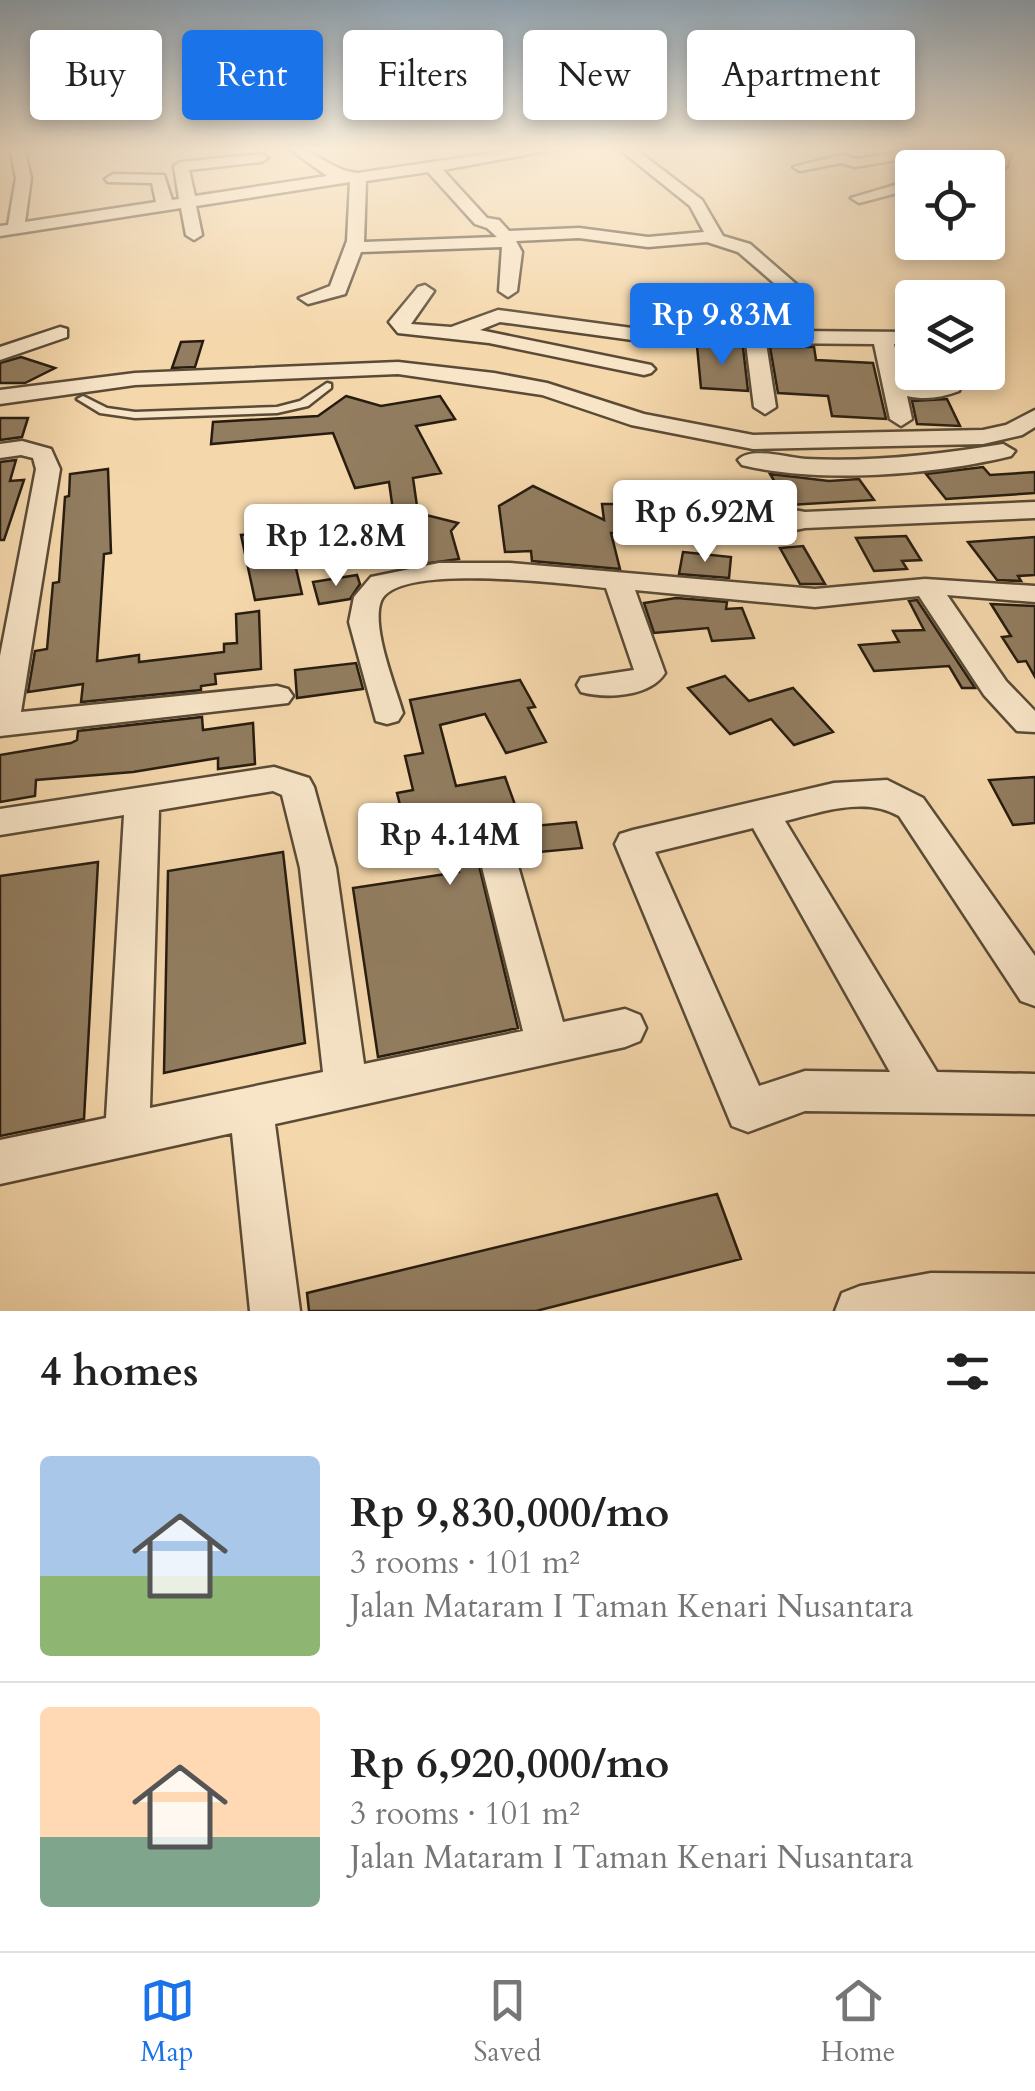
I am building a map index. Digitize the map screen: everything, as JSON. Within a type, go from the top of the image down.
[{"type":"street","points":[[8,230],[144,209]]},
{"type":"street","points":[[190,209],[194,236]]},
{"type":"street","points":[[308,298],[338,290],[355,247],[353,209]]},
{"type":"street","points":[[472,209],[482,222],[493,224],[512,252],[513,272],[508,291]]},
{"type":"street","points":[[699,209],[712,238]]},
{"type":"street","points":[[355,247],[579,233],[648,242],[712,238],[744,248],[795,291]]},
{"type":"street","points":[[425,291],[398,324],[414,332],[490,338],[644,377],[647,336]]},
{"type":"street","points":[[452,334],[498,316],[647,336],[895,339]]},
{"type":"street","points":[[1,354],[60,334]]},
{"type":"street","points":[[756,338],[765,407]]},
{"type":"street","points":[[882,339],[901,419]]},
{"type":"street","points":[[0,397],[327,378],[403,382],[487,392],[535,402],[620,431],[755,452],[962,459],[1034,424]]},
{"type":"street","points":[[914,390],[941,390]]},
{"type":"street","points":[[0,410],[82,392]]},
{"type":"street","points":[[755,452],[754,411],[765,407]]},
{"type":"street","points":[[765,407],[782,417],[787,454]]},
{"type":"street","points":[[0,451],[22,448],[42,454],[48,470],[2,725],[277,696]]},
{"type":"street","points":[[806,520],[1035,510]]},
{"type":"street","points":[[387,713],[363,622],[368,596],[381,583],[457,571],[510,570],[815,598],[848,592],[929,590],[1035,594]]},
{"type":"street","points":[[592,685],[637,682],[650,673],[618,582]]},
{"type":"street","points":[[929,590],[995,688],[1028,723]]},
{"type":"street","points":[[0,822],[274,779],[297,787],[318,868],[346,1088]]},
{"type":"street","points":[[1035,989],[911,808],[887,793],[834,796],[634,844],[748,1110],[804,1091],[1035,1094]]},
{"type":"street","points":[[128,1135],[142,798]]},
{"type":"street","points":[[763,814],[925,1093]]},
{"type":"street","points":[[498,859],[548,1044]]},
{"type":"street","points":[[0,1162],[625,1028]]},
{"type":"street","points":[[251,1108],[275,1311]]},
{"type":"street","points":[[860,1311],[931,1298],[1035,1299]]},
{"type":"building","points":[[203,341],[195,367],[172,368],[181,342]]},
{"type":"building","points":[[697,346],[743,347],[748,391],[701,388]]},
{"type":"building","points":[[770,347],[814,347],[816,360],[873,363],[886,419],[832,416],[828,396],[778,393]]},
{"type":"building","points":[[21,357],[55,368],[25,383],[0,383],[0,363]]},
{"type":"building","points":[[346,396],[381,406],[440,396],[455,419],[416,426],[441,473],[413,478],[418,513],[458,523],[451,531],[459,559],[401,567],[389,482],[355,488],[333,433],[211,444],[213,422],[318,416]]},
{"type":"building","points":[[947,399],[960,426],[917,424],[912,401]]},
{"type":"building","points":[[0,418],[28,418],[22,437],[0,440]]},
{"type":"building","points":[[16,460],[10,481],[24,480],[4,540],[0,540],[0,462]]},
{"type":"building","points":[[983,467],[990,475],[1035,472],[1035,493],[946,499],[926,474]]},
{"type":"building","points":[[108,469],[111,553],[104,554],[97,661],[139,655],[139,662],[224,652],[224,644],[237,643],[236,614],[259,611],[261,669],[215,674],[216,684],[201,686],[201,690],[81,702],[83,684],[28,692],[35,651],[47,649],[53,583],[59,582],[70,474]]},
{"type":"building","points":[[770,474],[829,481],[859,479],[874,500],[789,505]]},
{"type":"building","points":[[533,486],[604,520],[602,504],[673,504],[679,533],[611,533],[620,569],[532,561],[531,551],[505,552],[499,506]]},
{"type":"building","points":[[266,509],[310,509],[303,534],[288,534],[302,594],[255,600],[241,535],[257,534]]},
{"type":"building","points":[[906,536],[921,560],[902,561],[907,569],[874,571],[856,538]]},
{"type":"building","points":[[1035,537],[1035,575],[1018,576],[1021,581],[997,580],[968,542]]},
{"type":"building","points":[[803,546],[825,584],[800,584],[780,548]]},
{"type":"building","points":[[683,552],[731,557],[729,578],[679,574]]},
{"type":"building","points":[[357,575],[360,584],[350,599],[319,604],[313,582]]},
{"type":"building","points":[[676,598],[727,602],[726,609],[742,608],[754,638],[712,641],[708,628],[654,633],[644,603]]},
{"type":"building","points":[[917,600],[975,688],[962,688],[949,666],[874,671],[859,645],[899,642],[893,631],[924,630],[909,601]]},
{"type":"building","points":[[991,604],[1035,606],[1035,677],[1026,661],[1018,662],[1002,637],[1011,636]]},
{"type":"building","points":[[356,663],[363,689],[297,698],[295,670]]},
{"type":"building","points":[[725,676],[749,701],[793,688],[833,732],[794,745],[771,719],[730,734],[688,688]]},
{"type":"building","points":[[520,680],[535,707],[528,708],[546,742],[506,753],[485,714],[440,725],[456,786],[505,777],[523,827],[576,822],[582,848],[518,854],[512,845],[497,841],[484,845],[477,857],[518,1028],[378,1057],[353,888],[459,872],[443,818],[405,825],[397,793],[413,790],[405,756],[423,753],[410,700]]},
{"type":"building","points":[[202,717],[203,730],[253,723],[255,764],[218,769],[218,758],[133,772],[36,780],[35,796],[0,802],[0,755],[71,743],[77,740],[78,731]]},
{"type":"building","points":[[1035,777],[1035,823],[1013,825],[989,780]]},
{"type":"building","points":[[283,852],[305,1043],[164,1073],[168,871]]},
{"type":"building","points":[[98,862],[84,1119],[0,1136],[0,876]]},
{"type":"building","points":[[717,1194],[741,1259],[536,1311],[309,1311],[307,1293]]}]
